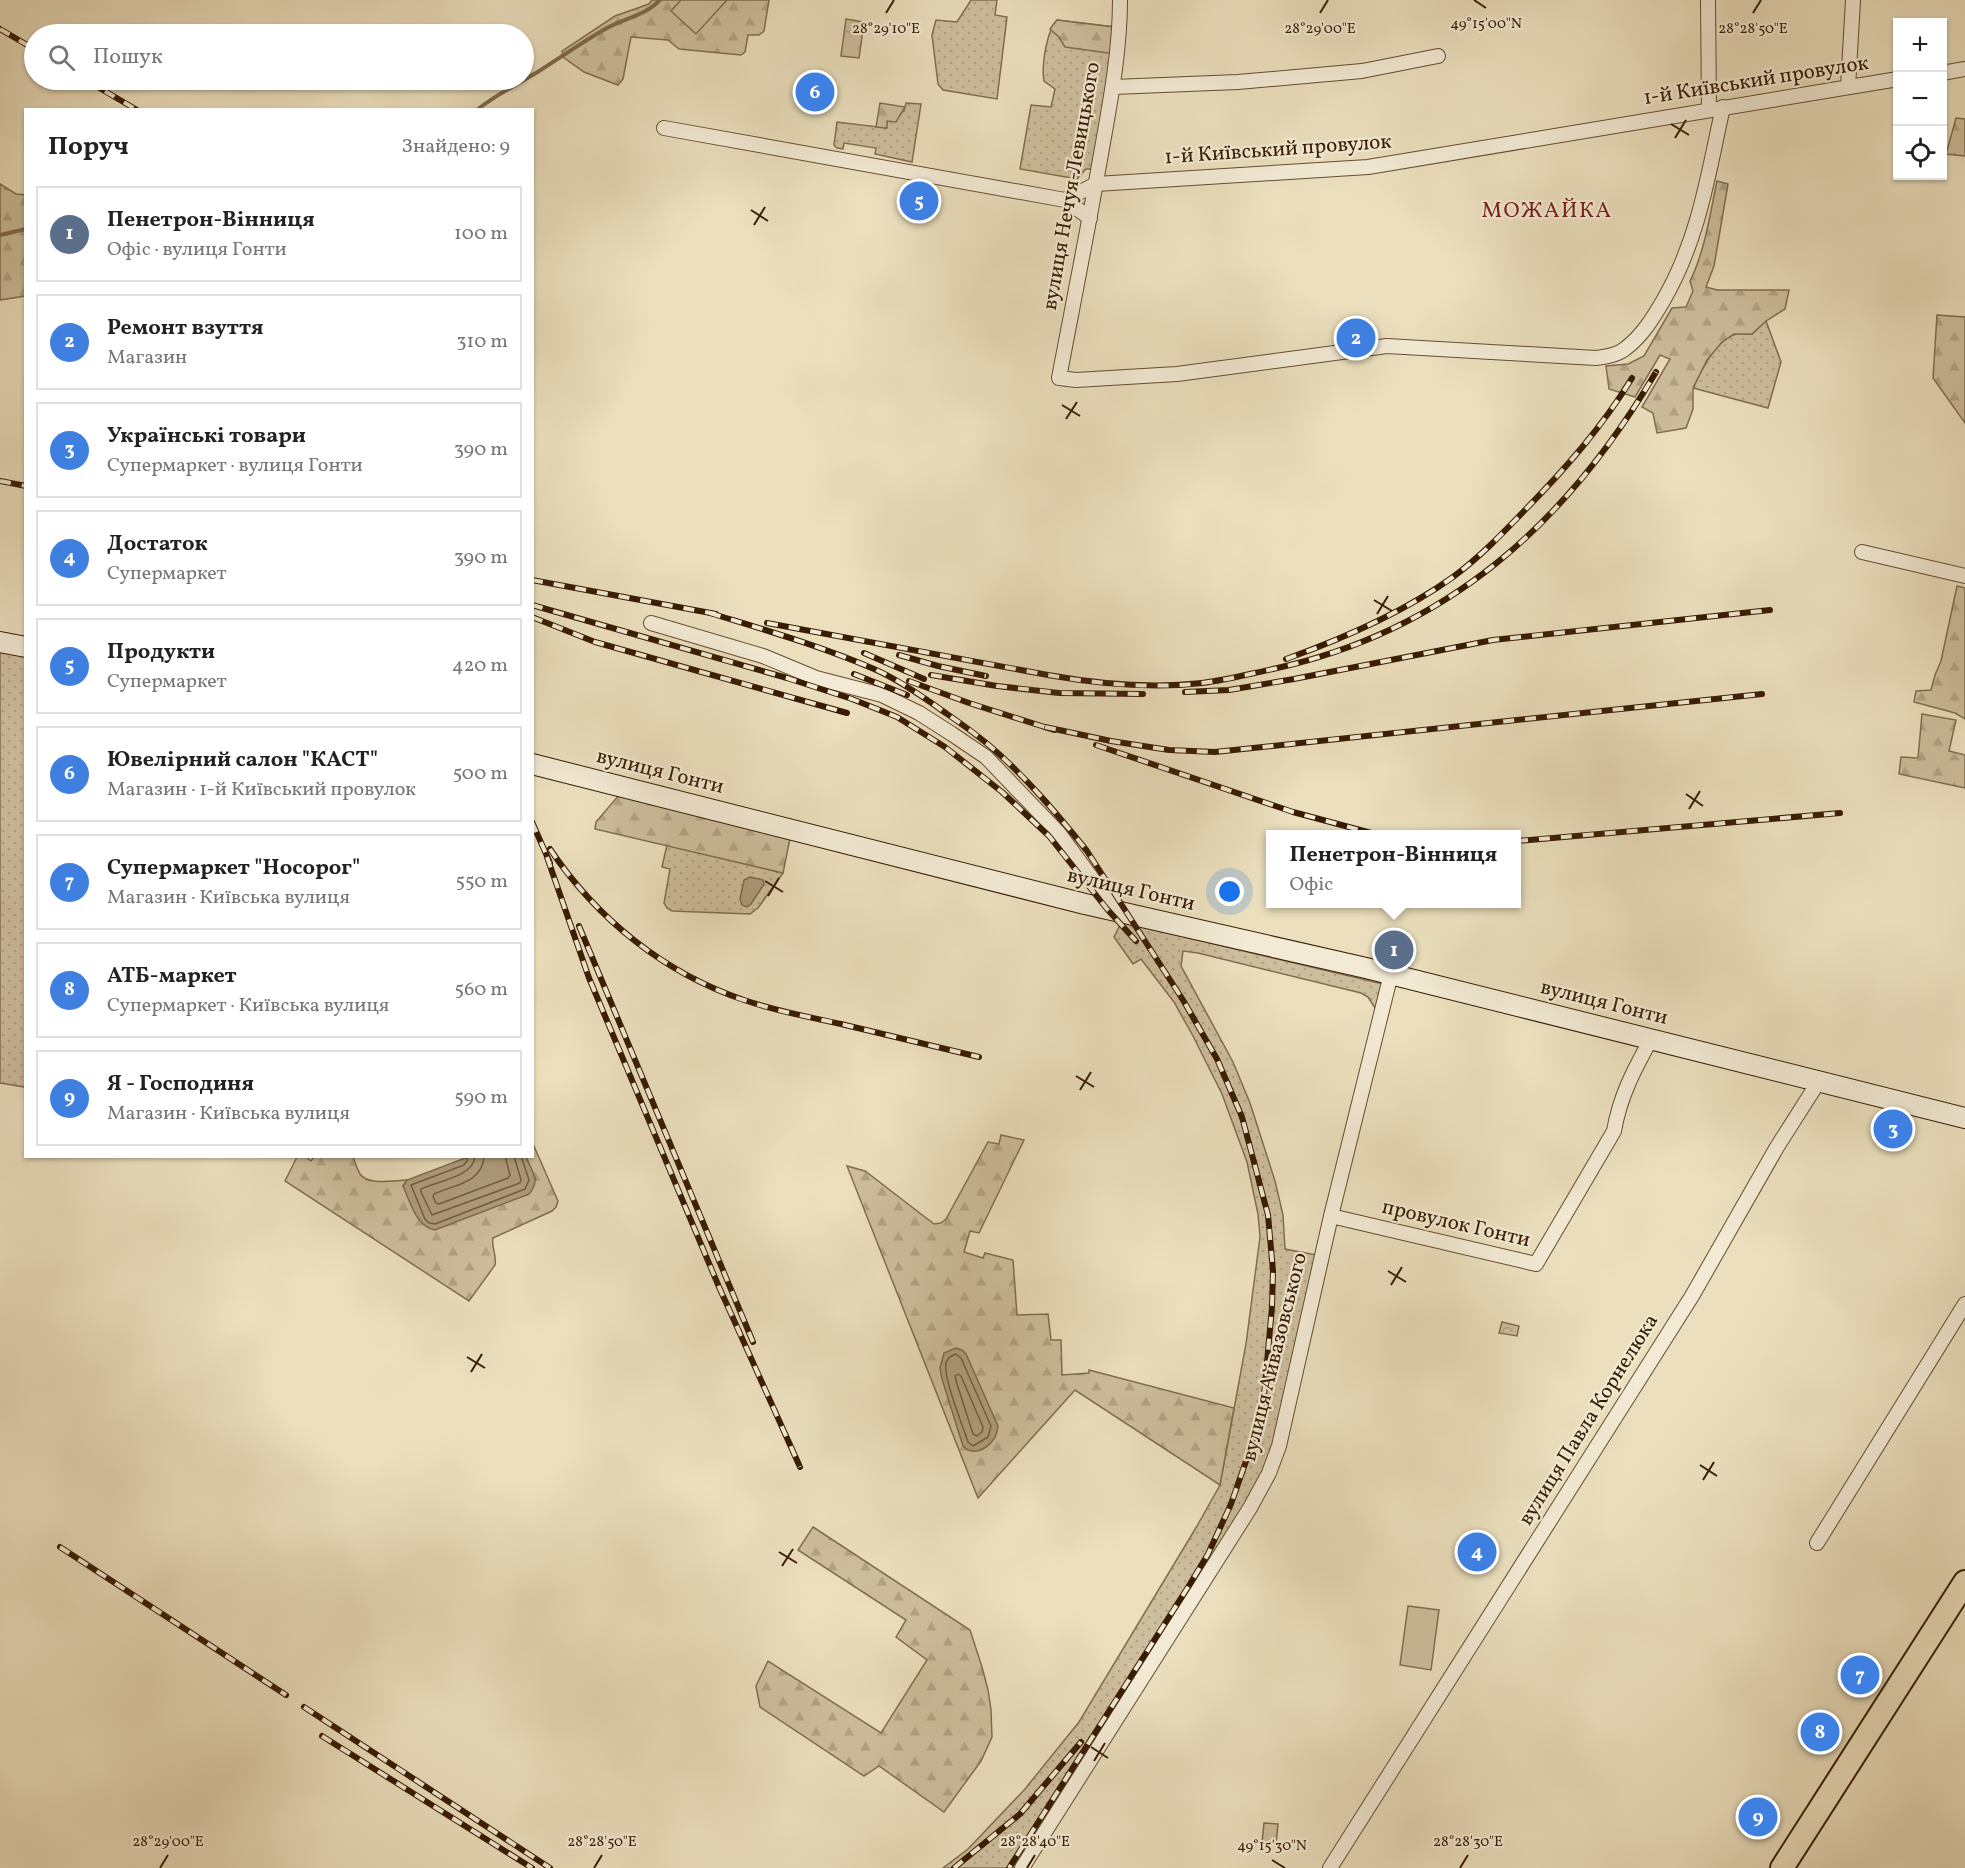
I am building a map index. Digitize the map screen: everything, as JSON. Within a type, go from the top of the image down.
[{"type":"main road","points":[[1782,1868],[1965,1582]]},
{"type":"street","name":"вулиця Нечуя-Левицького","points":[[1120,0],[1120,27],[1113,87],[1059,378],[1077,380],[1177,374],[1387,346],[1596,358],[1610,356],[1625,349],[1639,336],[1654,316],[1682,266],[1701,206],[1716,108]]},
{"type":"street","points":[[1708,0],[1716,108]]},
{"type":"street","points":[[1848,87],[1853,0]]},
{"type":"street","points":[[1113,87],[1238,82],[1362,71],[1438,56]]},
{"type":"street","points":[[1947,72],[1965,69]]},
{"type":"street","name":"1-й Київський провулок","points":[[1065,200],[1096,184],[1368,167],[1893,81]]},
{"type":"street","points":[[664,128],[1065,200],[1090,218]]},
{"type":"street","points":[[1862,552],[1965,576]]},
{"type":"street","points":[[651,623],[763,656],[816,678],[882,695],[919,713],[986,757],[1058,832],[1116,911]]},
{"type":"street","points":[[0,642],[24,647]]},
{"type":"street","name":"вулиця Гонти","points":[[534,765],[1116,911],[1391,974],[1965,1118]]},
{"type":"street","name":"вулиця Айвазовського","points":[[1022,1868],[1250,1508],[1269,1473],[1279,1446],[1331,1216],[1391,974]]},
{"type":"street","name":"провулок Гонти","points":[[1331,1216],[1536,1264],[1614,1131],[1618,1108],[1629,1078],[1651,1039]]},
{"type":"street","name":"вулиця Павла Корнелюка","points":[[1330,1868],[1692,1296],[1777,1147],[1819,1081]]},
{"type":"street","points":[[1817,1543],[1965,1304]]},
{"type":"green space","points":[[652,0],[769,0],[764,31],[759,35],[748,35],[745,52],[741,55],[679,49],[668,40],[631,37],[623,79],[618,85],[584,72],[563,57],[562,51],[615,16],[649,4]]},
{"type":"green space","points":[[681,0],[727,0],[696,34],[671,11]]},
{"type":"green space","points":[[971,0],[997,0],[995,15],[1007,17],[997,99],[943,90],[938,84],[932,35],[936,20],[957,22]]},
{"type":"green space","points":[[846,19],[864,22],[859,58],[841,56]]},
{"type":"green space","points":[[1057,20],[1114,27],[1116,30],[1094,169],[1086,169],[1077,179],[1020,169],[1031,105],[1051,107],[1055,89],[1044,81],[1043,67],[1050,32]]},
{"type":"green space","points":[[1057,20],[1114,27],[1115,54],[1065,47],[1050,29]]},
{"type":"green space","points":[[880,103],[905,107],[896,122],[887,121],[887,128],[876,127]]},
{"type":"green space","points":[[906,103],[921,104],[912,162],[875,154],[876,148],[844,143],[843,149],[834,145],[837,122],[886,128],[887,121],[904,111]]},
{"type":"green space","points":[[1956,118],[1965,119],[1965,156],[1947,154]]},
{"type":"green space","points":[[1717,181],[1728,184],[1714,266],[1706,287],[1717,290],[1789,290],[1785,309],[1766,321],[1752,334],[1734,334],[1722,342],[1707,360],[1693,388],[1693,409],[1686,428],[1657,433],[1653,413],[1642,407],[1670,359],[1660,355],[1635,397],[1609,389],[1606,366],[1628,364],[1644,356],[1672,308],[1686,307],[1693,291],[1690,281],[1703,245]]},
{"type":"green space","points":[[0,184],[16,194],[24,195],[24,296],[0,300]]},
{"type":"green space","points":[[1937,315],[1965,317],[1965,423],[1933,378]]},
{"type":"green space","points":[[1766,321],[1781,362],[1768,408],[1693,388],[1709,358],[1726,339],[1733,335],[1752,334]]},
{"type":"green space","points":[[1957,586],[1965,588],[1965,719],[1955,713],[1914,702],[1916,691],[1931,690],[1941,661]]},
{"type":"green space","points":[[0,642],[24,647],[24,1087],[0,1083]]},
{"type":"green space","points":[[1922,714],[1956,720],[1949,751],[1965,755],[1965,788],[1899,774],[1901,757],[1918,758]]},
{"type":"green space","points":[[619,795],[790,838],[783,873],[595,829],[596,822]]},
{"type":"green space","points":[[667,845],[783,873],[758,908],[750,914],[672,911],[664,903],[670,869],[662,867]]},
{"type":"green space","points":[[1126,923],[1383,984],[1377,1011],[1368,997],[1361,993],[1183,951],[1181,966],[1233,1062],[1250,1103],[1275,1181],[1283,1215],[1285,1249],[1322,1256],[1269,1473],[1023,1868],[943,1868],[968,1849],[1025,1789],[1079,1722],[1220,1485],[1246,1344],[1260,1237],[1258,1214],[1247,1162],[1222,1094],[1174,1002],[1141,959],[1133,964],[1114,937],[1119,927]]},
{"type":"green space","points":[[1001,1135],[1024,1140],[979,1233],[970,1231],[964,1252],[983,1258],[985,1253],[1013,1260],[1017,1315],[1048,1314],[1051,1340],[1061,1340],[1062,1375],[1089,1373],[1089,1370],[1234,1408],[1220,1485],[1075,1390],[978,1498],[847,1166],[865,1171],[934,1224],[941,1223],[946,1219],[988,1142],[999,1144]]},
{"type":"green space","points":[[534,1146],[558,1201],[556,1207],[552,1211],[493,1238],[495,1265],[469,1301],[285,1181],[296,1158],[307,1158],[311,1161],[313,1158],[353,1158],[364,1178],[375,1181],[407,1180],[403,1186],[536,1180],[526,1158],[534,1158]]},
{"type":"green space","points":[[1502,1322],[1519,1326],[1517,1336],[1499,1333]]},
{"type":"green space","points":[[813,1527],[970,1630],[988,1690],[992,1737],[981,1761],[944,1812],[879,1766],[864,1776],[760,1707],[756,1686],[768,1661],[881,1733],[927,1660],[896,1637],[906,1620],[798,1550]]},
{"type":"green space","points":[[1408,1606],[1439,1610],[1431,1670],[1400,1665]]},
{"type":"green space","points":[[1264,1823],[1278,1824],[1276,1844],[1262,1843]]},
{"type":"water","points":[[750,877],[763,880],[764,884],[747,907],[742,905],[740,899],[744,880]]},
{"type":"water","points":[[465,1158],[526,1158],[535,1180],[529,1194],[435,1230],[423,1224],[414,1212],[403,1186],[407,1180]]},
{"type":"water","points":[[956,1348],[966,1354],[998,1426],[997,1433],[987,1447],[975,1451],[970,1451],[963,1446],[942,1379],[940,1368],[944,1353]]},
{"type":"waterway","points":[[534,74],[598,33],[641,13],[660,0]]},
{"type":"waterway","points":[[480,108],[507,90]]},
{"type":"waterway","points":[[0,235],[24,229]]},
{"type":"railway","points":[[0,29],[24,43]]},
{"type":"railway","points":[[103,90],[134,108]]},
{"type":"railway","points":[[767,623],[1048,675],[1125,685],[1163,686],[1211,682],[1273,669],[1336,652],[1394,628],[1448,598],[1497,563],[1542,522],[1583,477],[1621,427],[1656,372]]},
{"type":"railway","points":[[1286,659],[1329,643],[1393,613],[1434,590],[1463,569],[1500,536],[1541,494],[1596,430],[1632,378]]},
{"type":"railway","points":[[0,481],[24,486]]},
{"type":"railway","points":[[534,580],[716,614]]},
{"type":"railway","points":[[534,606],[787,678],[852,699],[897,717],[945,747],[1002,792],[1049,836],[1107,909],[1136,941]]},
{"type":"railway","points":[[1185,692],[1229,690],[1493,640],[1770,610]]},
{"type":"railway","points":[[710,613],[813,646],[891,677],[979,737],[1030,784],[1087,851],[1183,1000],[1217,1059],[1242,1117],[1268,1215],[1273,1271],[1264,1395],[1259,1424],[1231,1504],[1208,1554],[1190,1584],[1009,1868]]},
{"type":"railway","points":[[534,618],[595,642],[847,713]]},
{"type":"railway","points":[[864,653],[924,679]]},
{"type":"railway","points":[[899,655],[986,676]]},
{"type":"railway","points":[[854,674],[907,695]]},
{"type":"railway","points":[[931,675],[1059,693],[1143,694]]},
{"type":"railway","points":[[909,681],[1054,730]]},
{"type":"railway","points":[[1045,727],[1169,750],[1215,752],[1762,694]]},
{"type":"railway","points":[[1096,745],[1293,812],[1360,830]]},
{"type":"railway","points":[[1521,841],[1840,813]]},
{"type":"railway","points":[[534,827],[550,863]]},
{"type":"railway","points":[[550,849],[589,898],[635,941],[660,959],[715,989],[780,1011],[979,1057]]},
{"type":"railway","points":[[547,857],[589,978],[719,1287],[800,1467]]},
{"type":"railway","points":[[579,926],[753,1342]]},
{"type":"railway","points":[[60,1547],[286,1695]]},
{"type":"railway","points":[[304,1707],[550,1868]]},
{"type":"railway","points":[[322,1736],[532,1868]]},
{"type":"railway","points":[[954,1868],[1020,1814],[1081,1742]]},
{"type":"place","name":"Ювелірний салон \"КАСТ\"","points":[[815,92]]},
{"type":"place","name":"Продукти","points":[[919,201]]},
{"type":"place","name":"Ремонт взуття","points":[[1356,338]]},
{"type":"place","name":"Пенетрон-Вінниця","points":[[1394,950]]},
{"type":"place","name":"Українські товари","points":[[1893,1129]]},
{"type":"place","name":"Достаток","points":[[1477,1552]]},
{"type":"place","name":"Супермаркет \"Носорог\"","points":[[1860,1675]]},
{"type":"place","name":"АТБ-маркет","points":[[1820,1732]]},
{"type":"place","name":"Я - Господиня","points":[[1758,1817]]},
{"type":"district","name":"МОЖАЙКА","points":[[1547,211]]}]
